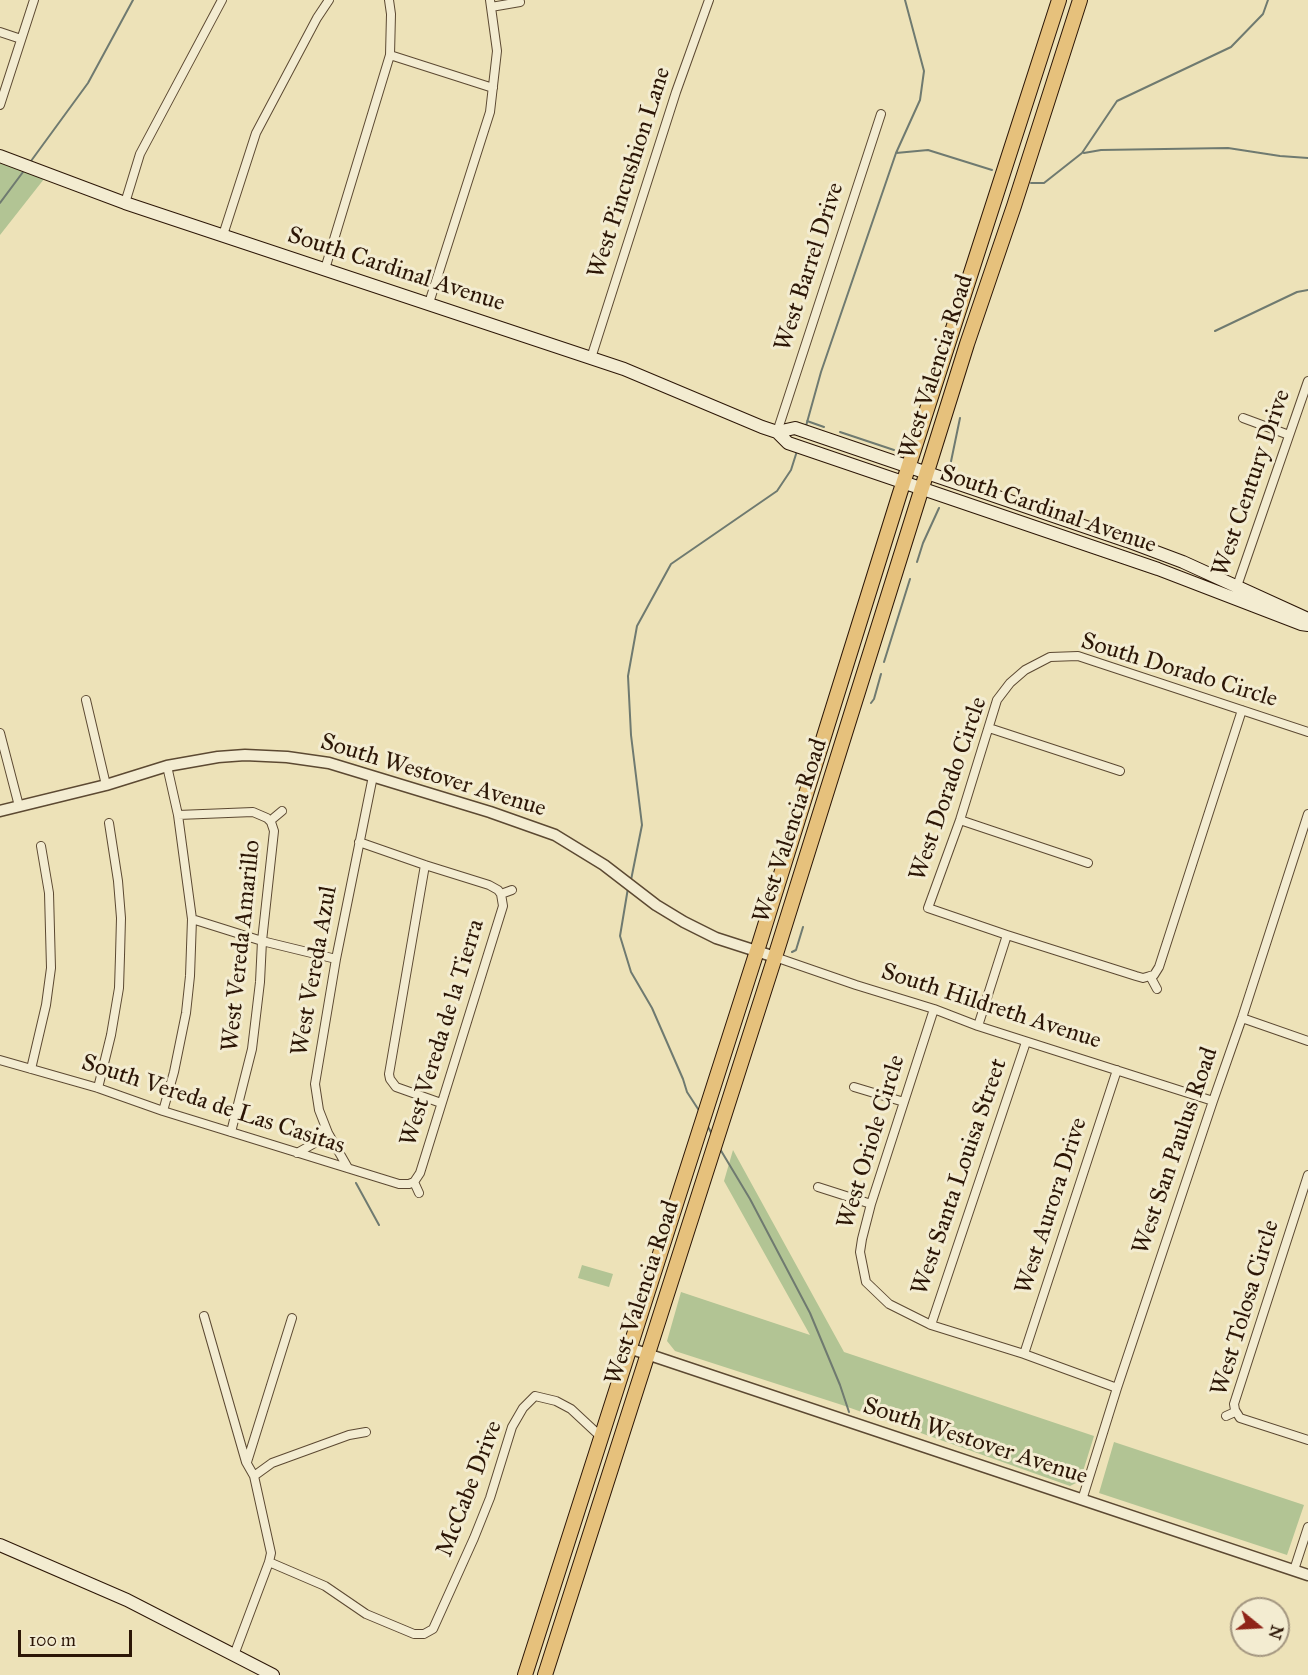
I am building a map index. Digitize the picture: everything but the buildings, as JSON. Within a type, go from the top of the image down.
[{"type":"main road","name":"West Valencia Road","points":[[545,1675],[850,719],[967,344],[1080,0]]},
{"type":"main road","name":"West Valencia Road","points":[[525,1675],[757,951],[903,483],[1057,6]]},
{"type":"main road","points":[[1057,6],[1074,19]]},
{"type":"main road","name":"South Cardinal Avenue","points":[[0,156],[125,203],[429,303],[653,380],[777,432],[790,443],[1149,566],[1308,625]]},
{"type":"main road","points":[[995,201],[1014,206]]},
{"type":"main road","name":"South Cardinal Avenue","points":[[777,432],[795,428],[1136,544],[1237,585],[1308,619]]},
{"type":"main road","points":[[832,711],[850,719]]},
{"type":"main road","points":[[0,1545],[127,1600],[273,1675]]},
{"type":"street","points":[[0,105],[34,0]]},
{"type":"street","points":[[125,203],[140,154],[222,0]]},
{"type":"street","points":[[223,235],[256,133],[317,18],[329,0]]},
{"type":"street","points":[[325,269],[390,55],[389,0]]},
{"type":"street","name":"West Pincushion Lane","points":[[591,358],[676,92],[709,0]]},
{"type":"street","points":[[429,303],[490,112],[497,51],[491,3],[520,2]]},
{"type":"street","points":[[0,32],[21,39]]},
{"type":"street","points":[[390,55],[493,88]]},
{"type":"street","name":"West Barrel Drive","points":[[777,432],[881,114]]},
{"type":"street","name":"West Century Drive","points":[[1232,598],[1308,381]]},
{"type":"street","points":[[1243,418],[1289,435]]},
{"type":"street","name":"South Dorado Circle","points":[[1010,683],[1025,670],[1050,657],[1078,656],[1308,732]]},
{"type":"street","name":"West Dorado Circle","points":[[1007,935],[928,908],[960,820],[997,700],[1010,683]]},
{"type":"street","points":[[86,700],[106,785]]},
{"type":"street","points":[[978,1026],[1007,935],[1143,978],[1154,975],[1159,968],[1242,710]]},
{"type":"street","points":[[989,728],[1120,771]]},
{"type":"street","points":[[0,733],[19,806]]},
{"type":"street","name":"South Westover Avenue","points":[[0,811],[106,785],[167,766],[218,757],[244,755],[287,757],[329,763],[541,830],[579,848],[684,922],[716,938],[757,951]]},
{"type":"street","points":[[163,1110],[174,1072],[186,1013],[192,919],[178,815],[167,766]]},
{"type":"street","name":"West Vereda Azul","points":[[348,1168],[325,1126],[315,1096],[315,1084],[336,959],[373,776]]},
{"type":"street","points":[[270,821],[282,811]]},
{"type":"street","name":"West Vereda Amarillo","points":[[178,815],[253,812],[270,821],[274,831],[252,1049],[231,1132]]},
{"type":"street","name":"West San Paulus Road","points":[[1082,1500],[1117,1388],[1308,814]]},
{"type":"street","points":[[960,820],[1088,863]]},
{"type":"street","points":[[98,1088],[111,1035],[119,988],[120,899],[109,823]]},
{"type":"street","points":[[359,842],[489,885],[501,894],[512,890]]},
{"type":"street","points":[[31,1069],[46,1005],[51,968],[49,893],[41,846]]},
{"type":"street","points":[[425,865],[389,1074],[396,1087],[441,1102]]},
{"type":"street","name":"West Vereda de la Tierra","points":[[414,1182],[420,1173],[503,906],[501,894]]},
{"type":"street","points":[[192,919],[262,941],[336,959]]},
{"type":"street","name":"South Hildreth Avenue","points":[[757,951],[1026,1042],[1212,1101]]},
{"type":"street","points":[[1150,976],[1157,989]]},
{"type":"street","name":"West Oriole Circle","points":[[934,1009],[871,1204],[860,1252],[866,1282],[889,1304],[931,1325],[1024,1354],[1117,1388]]},
{"type":"street","points":[[1242,1018],[1308,1041]]},
{"type":"street","name":"West Santa Louisa Street","points":[[931,1325],[1026,1042]]},
{"type":"street","name":"South Vereda de Las Casitas","points":[[0,1060],[98,1088],[399,1184],[414,1182]]},
{"type":"street","name":"West Aurora Drive","points":[[1024,1354],[1117,1070]]},
{"type":"street","points":[[854,1087],[904,1102]]},
{"type":"street","points":[[297,1152],[313,1144],[325,1126]]},
{"type":"street","name":"West Tolosa Circle","points":[[1308,1175],[1234,1399],[1235,1412],[1240,1418],[1308,1440]]},
{"type":"street","points":[[414,1182],[419,1193]]},
{"type":"street","points":[[818,1187],[871,1204]]},
{"type":"street","points":[[204,1316],[246,1462],[254,1476],[271,1553],[234,1655]]},
{"type":"street","points":[[246,1462],[292,1318]]},
{"type":"street","name":"South Westover Avenue","points":[[629,1348],[1308,1575]]},
{"type":"street","name":"McCabe Drive","points":[[269,1562],[325,1586],[366,1614],[414,1635],[424,1634],[433,1629],[474,1538],[490,1498],[512,1427],[523,1408],[535,1395],[556,1401],[571,1409],[600,1436]]},
{"type":"street","points":[[1226,1416],[1235,1412]]},
{"type":"street","points":[[254,1476],[272,1463],[349,1435],[366,1432]]},
{"type":"street","points":[[1294,1570],[1308,1527]]},
{"type":"green space","points":[[0,163],[44,179],[0,235]]},
{"type":"green space","points":[[733,1150],[844,1352],[1094,1436],[1080,1481],[1070,1486],[842,1405],[675,1351],[667,1341],[681,1292],[810,1335],[724,1181]]},
{"type":"green space","points":[[582,1265],[613,1274],[609,1287],[578,1278]]},
{"type":"green space","points":[[1114,1442],[1304,1505],[1287,1555],[1099,1493]]},
{"type":"waterway","points":[[31,161],[88,83],[133,0]]},
{"type":"waterway","points":[[896,153],[920,100],[924,71],[905,0]]},
{"type":"waterway","points":[[1031,183],[1044,183],[1082,153],[1117,101],[1231,47],[1263,14],[1268,0]]},
{"type":"waterway","points":[[1084,153],[1101,150],[1228,148],[1308,158]]},
{"type":"waterway","points":[[806,426],[821,372],[896,153],[928,150],[992,170]]},
{"type":"waterway","points":[[0,203],[23,172]]},
{"type":"waterway","points":[[1215,331],[1297,292],[1308,290]]},
{"type":"waterway","points":[[948,476],[960,418]]},
{"type":"waterway","points":[[807,421],[824,427]]},
{"type":"waterway","points":[[840,432],[894,450]]},
{"type":"waterway","points":[[631,880],[642,825],[631,735],[628,676],[637,626],[671,564],[777,491],[791,470],[797,451]]},
{"type":"waterway","points":[[917,562],[939,508]]},
{"type":"waterway","points":[[884,662],[910,579]]},
{"type":"waterway","points":[[871,703],[881,674]]},
{"type":"waterway","points":[[628,888],[620,936],[631,972],[652,1008],[687,1092],[700,1112]]},
{"type":"waterway","points":[[792,952],[796,950],[803,927]]},
{"type":"waterway","points":[[707,1125],[713,1136]]},
{"type":"waterway","points":[[720,1149],[750,1199],[810,1313],[849,1412]]},
{"type":"waterway","points":[[356,1183],[379,1225]]}]
